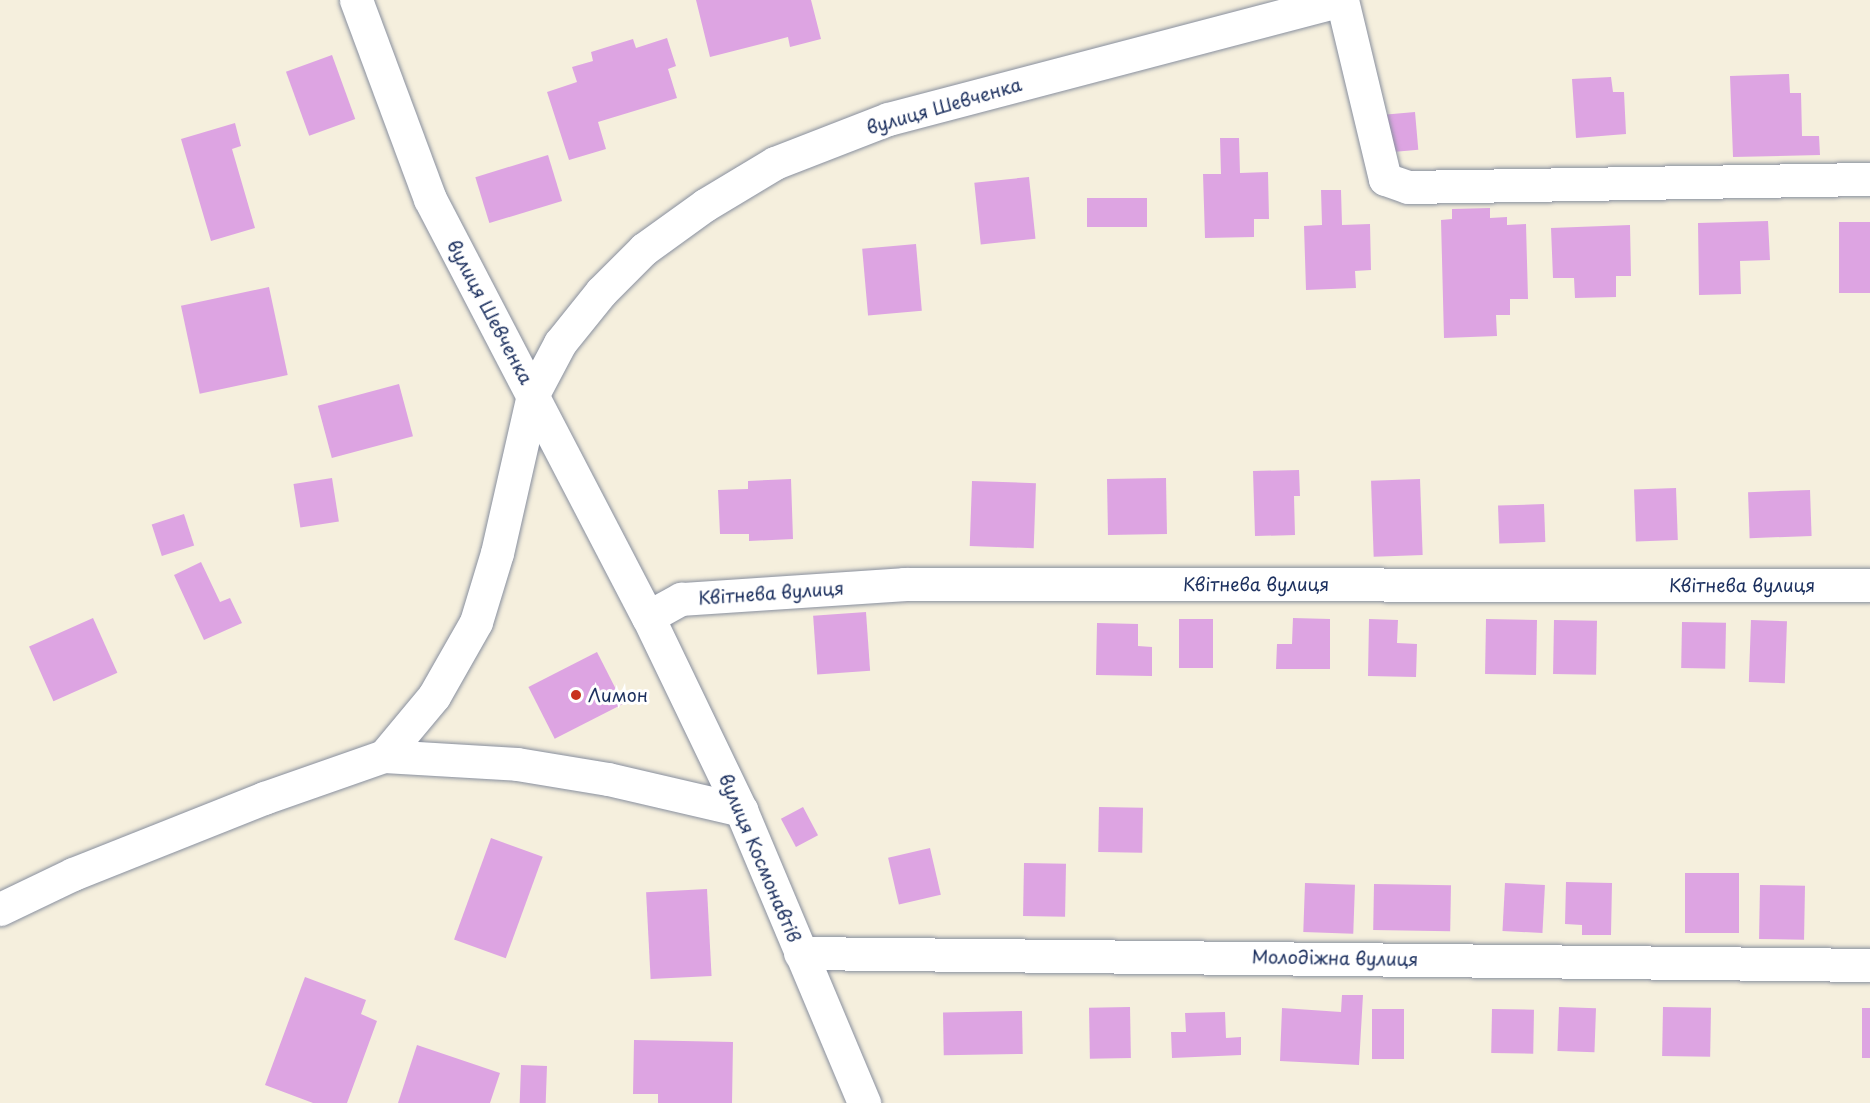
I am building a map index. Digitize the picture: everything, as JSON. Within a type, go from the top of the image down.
[{"type":"street","name":"вулиця Шевченка","points":[[356,0],[430,199],[533,394]]},
{"type":"street","name":"вулиця Шевченка","points":[[533,394],[561,343],[601,292],[644,249],[705,205],[775,163],[888,119],[1342,0]]},
{"type":"street","points":[[1342,0],[1377,157],[1385,179],[1401,184],[1870,179]]},
{"type":"street","name":"вулиця Космонавтів","points":[[533,394],[648,617],[741,810],[864,1103]]},
{"type":"street","points":[[384,756],[434,696],[476,622],[496,553],[533,394]]},
{"type":"street","name":"Квітнева вулиця","points":[[648,617],[681,599],[904,584],[1870,585]]},
{"type":"street","points":[[0,909],[83,870],[264,798],[384,756],[517,764],[608,779],[741,810]]},
{"type":"street","name":"Молодіжна вулиця","points":[[800,953],[1870,965]]},
{"type":"building","points":[[696,0],[811,0],[821,39],[790,47],[788,37],[710,57]]},
{"type":"building","points":[[667,38],[676,66],[668,69],[677,98],[598,122],[606,149],[569,160],[547,92],[577,82],[572,67],[593,61],[591,52],[633,39],[636,48]]},
{"type":"building","points":[[332,55],[355,119],[309,136],[286,72]]},
{"type":"building","points":[[1789,74],[1790,93],[1801,93],[1802,136],[1819,136],[1820,155],[1733,157],[1730,76]]},
{"type":"building","points":[[1611,77],[1613,92],[1624,92],[1626,134],[1576,138],[1572,79]]},
{"type":"building","points":[[1415,112],[1418,150],[1384,153],[1381,115]]},
{"type":"building","points":[[235,123],[241,146],[232,149],[255,228],[211,241],[181,139]]},
{"type":"building","points":[[1220,138],[1239,138],[1240,173],[1268,172],[1269,219],[1254,219],[1254,237],[1205,238],[1203,174],[1221,174]]},
{"type":"building","points":[[548,155],[562,201],[489,223],[475,177]]},
{"type":"building","points":[[1029,177],[1035,239],[981,244],[974,183]]},
{"type":"building","points":[[1321,190],[1341,190],[1342,225],[1370,224],[1371,270],[1355,271],[1356,288],[1306,290],[1304,226],[1322,225]]},
{"type":"building","points":[[1087,198],[1147,198],[1147,227],[1087,227]]},
{"type":"building","points":[[1490,208],[1490,218],[1507,217],[1507,225],[1526,224],[1528,299],[1510,299],[1510,315],[1496,315],[1497,336],[1444,338],[1441,220],[1452,219],[1452,209]]},
{"type":"building","points":[[1768,221],[1770,260],[1740,261],[1741,294],[1699,295],[1698,223]]},
{"type":"building","points":[[1839,222],[1870,222],[1870,293],[1839,293]]},
{"type":"building","points":[[1630,225],[1631,276],[1616,276],[1616,297],[1575,298],[1574,278],[1553,278],[1551,228]]},
{"type":"building","points":[[916,244],[922,311],[868,315],[862,249]]},
{"type":"building","points":[[269,287],[288,375],[200,394],[181,306]]},
{"type":"building","points":[[399,384],[413,436],[332,458],[318,406]]},
{"type":"building","points":[[1299,470],[1300,496],[1294,496],[1295,535],[1255,536],[1253,471]]},
{"type":"building","points":[[332,478],[339,521],[300,528],[293,484]]},
{"type":"building","points":[[1166,478],[1167,534],[1108,535],[1107,479]]},
{"type":"building","points":[[791,479],[793,539],[749,541],[749,534],[720,534],[718,490],[748,489],[748,481]]},
{"type":"building","points":[[1420,479],[1423,555],[1374,557],[1371,481]]},
{"type":"building","points":[[972,481],[1036,483],[1034,548],[970,546]]},
{"type":"building","points":[[1676,488],[1678,540],[1636,541],[1634,489]]},
{"type":"building","points":[[1810,490],[1812,536],[1750,538],[1748,492]]},
{"type":"building","points":[[1544,504],[1545,542],[1499,544],[1498,506]]},
{"type":"building","points":[[184,514],[194,545],[162,556],[152,525]]},
{"type":"building","points":[[201,562],[220,602],[230,598],[242,623],[204,640],[174,575]]},
{"type":"building","points":[[866,612],[870,671],[817,675],[813,616]]},
{"type":"building","points":[[93,618],[117,673],[53,701],[29,646]]},
{"type":"building","points":[[1293,618],[1330,619],[1330,669],[1276,669],[1277,644],[1292,644]]},
{"type":"building","points":[[1179,619],[1213,619],[1213,668],[1179,668]]},
{"type":"building","points":[[1369,619],[1398,620],[1397,643],[1417,644],[1416,677],[1368,676]]},
{"type":"building","points":[[1486,619],[1537,620],[1536,675],[1485,674]]},
{"type":"building","points":[[1554,620],[1597,621],[1596,675],[1553,674]]},
{"type":"building","points":[[1751,620],[1787,621],[1785,683],[1749,682]]},
{"type":"building","points":[[1682,622],[1726,623],[1725,669],[1681,668]]},
{"type":"building","points":[[1097,623],[1138,624],[1138,646],[1152,647],[1152,676],[1096,675]]},
{"type":"building","name":"Лимон","points":[[597,652],[623,704],[555,739],[528,687]]},
{"type":"building","points":[[803,807],[818,835],[796,847],[781,819]]},
{"type":"building","points":[[1099,807],[1143,808],[1142,853],[1098,852]]},
{"type":"building","points":[[491,838],[543,857],[506,958],[454,939]]},
{"type":"building","points":[[930,848],[941,895],[899,904],[888,858]]},
{"type":"building","points":[[1024,863],[1066,864],[1065,917],[1023,916]]},
{"type":"building","points":[[1685,873],[1739,873],[1739,933],[1685,933]]},
{"type":"building","points":[[1566,882],[1612,883],[1611,935],[1582,935],[1582,925],[1565,924]]},
{"type":"building","points":[[1305,883],[1355,885],[1353,934],[1303,932]]},
{"type":"building","points":[[1505,883],[1545,885],[1542,933],[1502,931]]},
{"type":"building","points":[[1374,884],[1451,885],[1450,931],[1373,930]]},
{"type":"building","points":[[1760,885],[1805,886],[1804,940],[1759,939]]},
{"type":"building","points":[[707,889],[712,976],[651,979],[646,892]]},
{"type":"building","points":[[305,977],[366,1000],[361,1014],[377,1021],[347,1103],[313,1103],[265,1085]]},
{"type":"building","points":[[1342,995],[1363,995],[1359,1065],[1280,1061],[1282,1008],[1341,1012]]},
{"type":"building","points":[[1130,1007],[1131,1058],[1090,1059],[1089,1008]]},
{"type":"building","points":[[1559,1007],[1596,1008],[1594,1052],[1557,1051]]},
{"type":"building","points":[[1663,1007],[1711,1008],[1710,1057],[1662,1056]]},
{"type":"building","points":[[1862,1008],[1870,1008],[1870,1058],[1862,1058]]},
{"type":"building","points":[[1372,1009],[1404,1009],[1404,1059],[1372,1059]]},
{"type":"building","points":[[1492,1009],[1534,1010],[1533,1054],[1491,1053]]},
{"type":"building","points":[[1022,1011],[1023,1054],[944,1055],[943,1012]]},
{"type":"building","points":[[1225,1012],[1226,1038],[1241,1037],[1241,1055],[1172,1058],[1171,1032],[1186,1032],[1185,1013]]},
{"type":"building","points":[[634,1040],[733,1042],[732,1103],[658,1103],[658,1094],[633,1094]]},
{"type":"building","points":[[417,1045],[500,1073],[490,1103],[398,1103]]},
{"type":"building","points":[[521,1065],[547,1066],[546,1103],[520,1103]]},
{"type":"place","name":"Лимон","points":[[576,695]]}]
